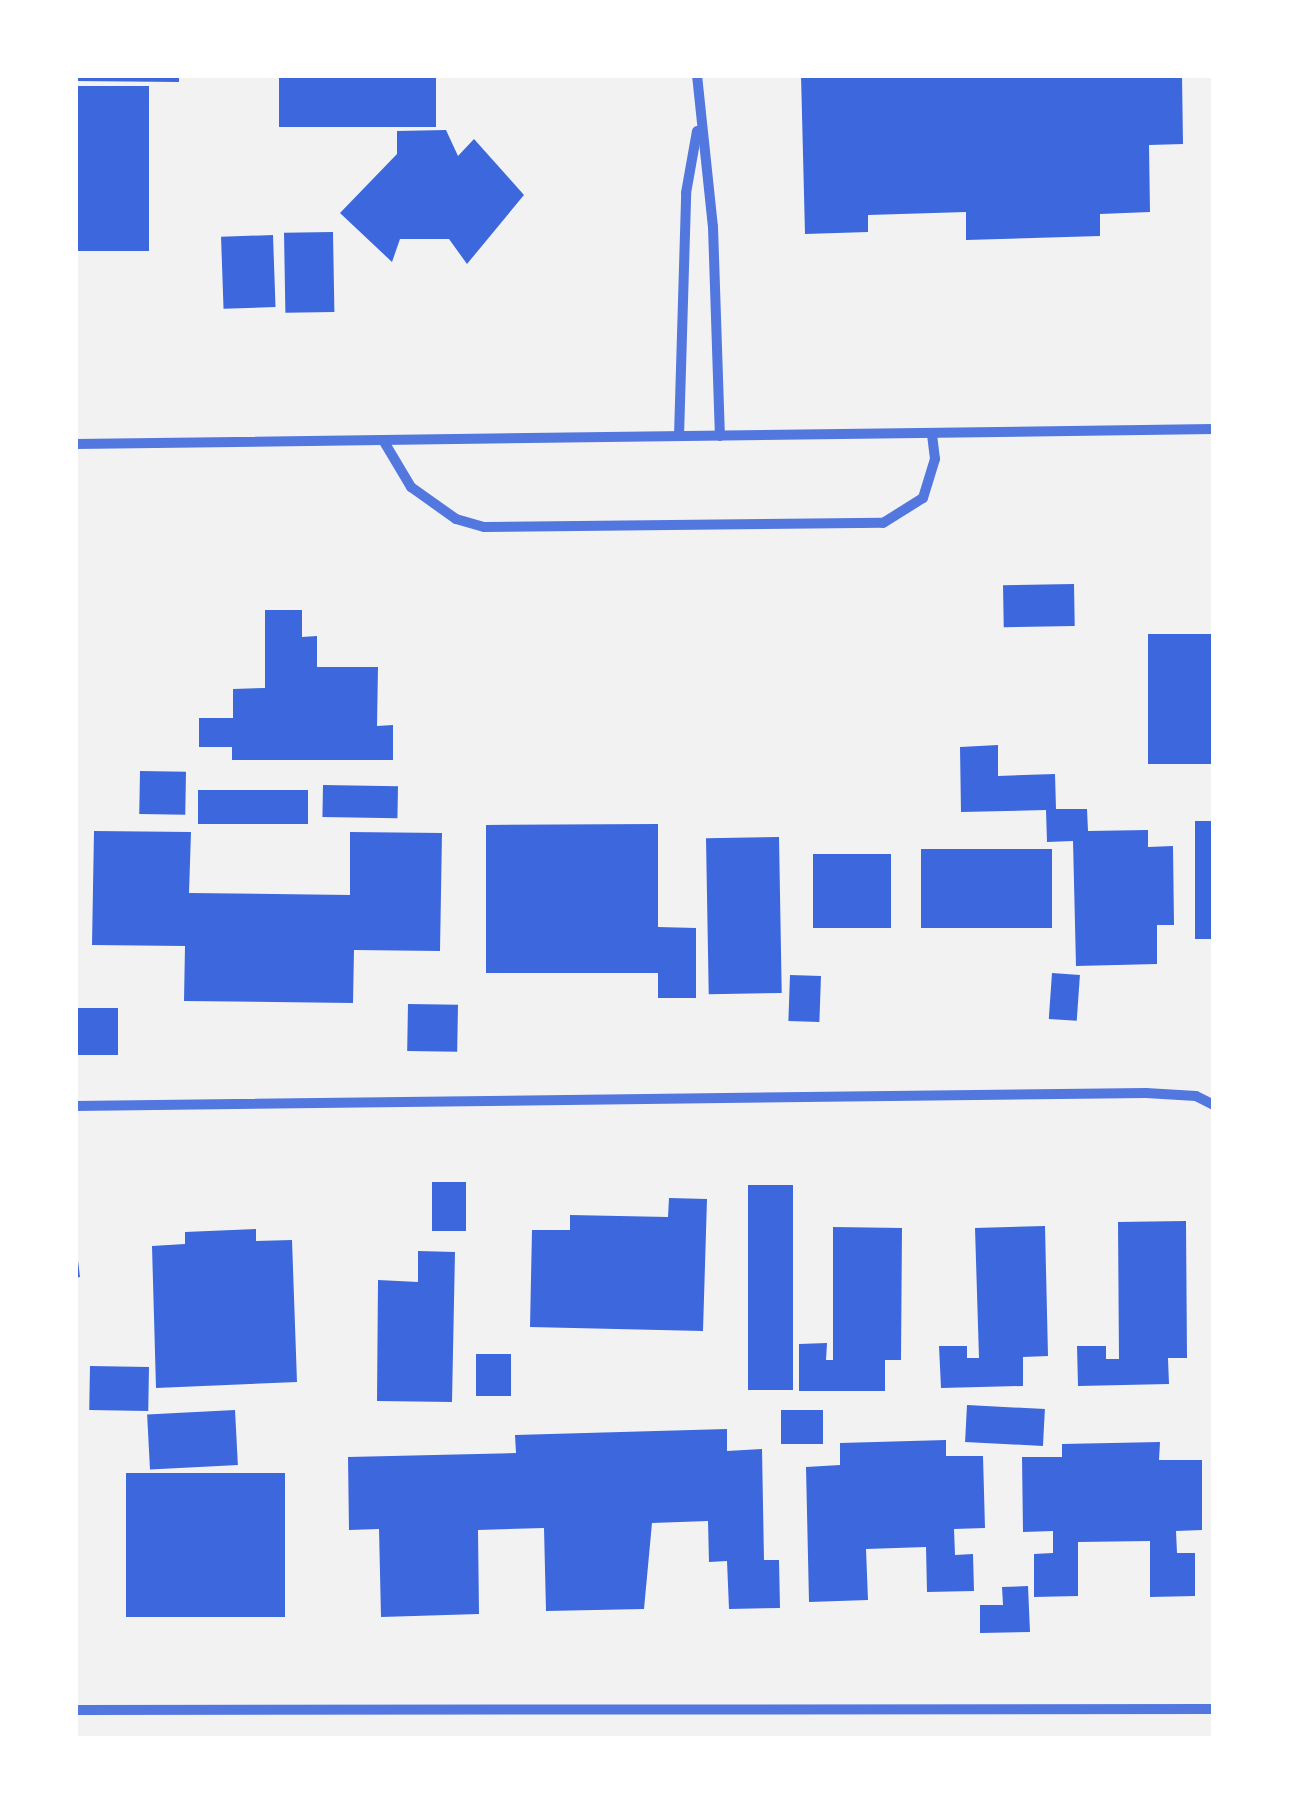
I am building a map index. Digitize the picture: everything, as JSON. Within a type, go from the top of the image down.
[{"type":"street","points":[[697,75],[698,126],[713,227],[720,436]]},
{"type":"street","points":[[680,436],[686,193],[698,126]]},
{"type":"street","points":[[75,444],[1214,429]]},
{"type":"street","points":[[383,440],[411,488],[456,518],[484,527],[824,524],[883,523],[908,512],[932,480],[932,433]]},
{"type":"street","points":[[75,1106],[1146,1093],[1196,1096],[1214,1105]]},
{"type":"street","points":[[75,1710],[1214,1709]]},
{"type":"building","points":[[75,75],[179,75],[179,82],[75,81]]},
{"type":"building","points":[[279,75],[436,75],[436,127],[279,127]]},
{"type":"building","points":[[801,75],[1182,75],[1183,144],[1149,145],[1150,212],[1100,214],[1100,236],[966,240],[966,212],[868,215],[868,232],[805,234]]},
{"type":"building","points":[[75,86],[149,86],[149,251],[75,251]]},
{"type":"building","points":[[446,130],[458,156],[474,139],[524,195],[467,264],[449,239],[400,239],[392,262],[340,213],[397,154],[397,131]]},
{"type":"building","points":[[333,232],[334,312],[285,313],[284,233]]},
{"type":"building","points":[[273,235],[276,307],[224,309],[221,237]]},
{"type":"building","points":[[1074,584],[1075,626],[1004,627],[1003,585]]},
{"type":"building","points":[[265,610],[302,610],[302,637],[317,636],[317,667],[378,667],[377,726],[393,725],[393,760],[232,760],[232,747],[199,747],[199,718],[233,718],[233,689],[265,688]]},
{"type":"building","points":[[1148,634],[1214,634],[1214,764],[1148,764]]},
{"type":"building","points":[[998,745],[998,776],[1055,774],[1056,809],[1087,809],[1088,831],[1148,830],[1148,847],[1173,846],[1174,925],[1157,925],[1157,964],[1076,966],[1073,841],[1047,842],[1046,810],[961,812],[960,747]]},
{"type":"building","points":[[140,771],[186,772],[185,815],[139,814]]},
{"type":"building","points":[[323,785],[398,786],[397,818],[322,817]]},
{"type":"building","points":[[198,790],[308,790],[308,824],[198,824]]},
{"type":"building","points":[[1195,821],[1214,821],[1214,939],[1195,939]]},
{"type":"building","points":[[658,824],[658,927],[696,928],[696,998],[658,998],[658,973],[486,973],[486,825]]},
{"type":"building","points":[[94,831],[191,832],[189,893],[350,895],[350,832],[442,833],[440,951],[354,950],[353,1003],[184,1001],[185,946],[92,945]]},
{"type":"building","points":[[779,837],[782,993],[709,994],[706,838]]},
{"type":"building","points":[[921,849],[1052,849],[1052,928],[921,928]]},
{"type":"building","points":[[813,854],[891,854],[891,928],[813,928]]},
{"type":"building","points":[[1052,973],[1080,975],[1077,1021],[1049,1019]]},
{"type":"building","points":[[790,975],[821,976],[819,1022],[788,1021]]},
{"type":"building","points":[[408,1004],[458,1005],[457,1052],[407,1051]]},
{"type":"building","points":[[75,1008],[118,1008],[118,1055],[75,1055]]},
{"type":"building","points":[[432,1182],[466,1182],[466,1231],[432,1231]]},
{"type":"building","points":[[748,1185],[793,1185],[793,1390],[748,1390]]},
{"type":"building","points":[[669,1198],[707,1199],[703,1331],[530,1327],[532,1230],[570,1230],[570,1215],[668,1217]]},
{"type":"building","points":[[1186,1221],[1187,1358],[1168,1358],[1169,1384],[1078,1386],[1077,1346],[1106,1346],[1106,1359],[1119,1359],[1118,1222]]},
{"type":"building","points":[[1045,1226],[1048,1356],[1023,1357],[1023,1386],[941,1388],[939,1346],[967,1346],[967,1358],[979,1358],[975,1228]]},
{"type":"building","points":[[833,1227],[902,1228],[901,1360],[885,1360],[885,1391],[799,1391],[799,1344],[827,1343],[826,1360],[833,1360]]},
{"type":"building","points":[[256,1229],[256,1241],[292,1240],[297,1382],[156,1388],[152,1246],[185,1244],[185,1232]]},
{"type":"building","points":[[75,1235],[80,1277],[75,1278]]},
{"type":"building","points":[[418,1251],[455,1252],[452,1402],[377,1401],[378,1280],[418,1282]]},
{"type":"building","points":[[476,1354],[511,1354],[511,1396],[476,1396]]},
{"type":"building","points":[[90,1366],[149,1367],[148,1411],[89,1410]]},
{"type":"building","points":[[967,1405],[1045,1409],[1043,1446],[965,1442]]},
{"type":"building","points":[[235,1410],[238,1465],[150,1470],[147,1415]]},
{"type":"building","points":[[781,1410],[823,1410],[823,1444],[781,1444]]},
{"type":"building","points":[[727,1429],[727,1451],[762,1449],[764,1560],[779,1560],[780,1608],[729,1609],[727,1561],[709,1562],[708,1521],[652,1523],[644,1609],[546,1611],[544,1528],[478,1530],[479,1614],[381,1617],[379,1529],[349,1530],[348,1457],[516,1453],[515,1435]]},
{"type":"building","points":[[946,1440],[946,1456],[983,1456],[985,1528],[954,1529],[955,1555],[973,1554],[974,1591],[927,1592],[926,1547],[866,1549],[868,1600],[809,1602],[806,1467],[840,1465],[840,1443]]},
{"type":"building","points":[[1160,1442],[1159,1460],[1202,1460],[1202,1530],[1176,1531],[1177,1553],[1195,1553],[1195,1596],[1150,1597],[1150,1541],[1078,1542],[1078,1596],[1034,1597],[1034,1554],[1053,1553],[1053,1531],[1023,1532],[1022,1457],[1062,1457],[1062,1444]]},
{"type":"building","points":[[126,1473],[285,1473],[285,1617],[126,1617]]},
{"type":"building","points":[[1028,1586],[1030,1632],[980,1633],[980,1605],[1003,1605],[1002,1587]]}]
